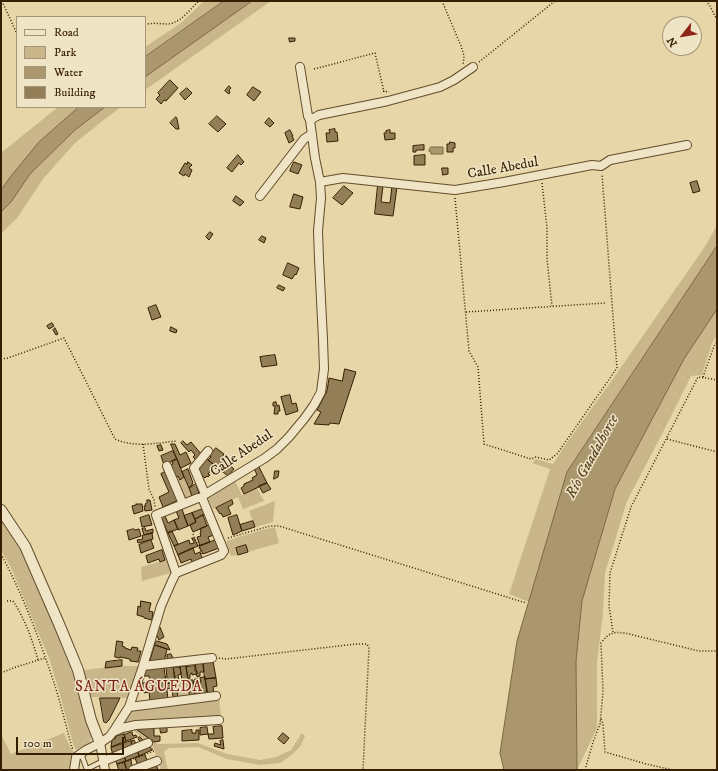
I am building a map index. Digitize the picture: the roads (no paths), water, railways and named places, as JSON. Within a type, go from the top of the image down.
[{"type":"street","points":[[310,120],[319,115],[388,101],[440,87],[454,80],[476,65]]},
{"type":"street","name":"Calle Abedul","points":[[176,573],[156,515],[203,496],[259,462],[277,449],[304,419],[321,392],[324,369],[318,231],[321,198],[320,182],[300,67]]},
{"type":"street","points":[[260,196],[304,139],[312,134]]},
{"type":"street","name":"Calle Abedul","points":[[320,182],[343,178],[454,190],[592,165],[601,166],[610,160],[687,145]]},
{"type":"street","points":[[74,770],[76,757],[109,737],[129,707],[162,606],[176,573],[223,554],[224,551],[203,500],[194,468],[208,451]]},
{"type":"street","points":[[167,466],[183,504]]},
{"type":"street","points":[[1,510],[25,546],[60,624],[78,670],[91,720],[100,743],[105,770]]},
{"type":"street","points":[[143,666],[212,658]]},
{"type":"street","points":[[129,707],[216,696]]},
{"type":"street","points":[[113,732],[136,725],[219,720]]},
{"type":"street","points":[[104,761],[148,743]]},
{"type":"street","points":[[104,761],[109,770]]},
{"type":"street","points":[[133,770],[157,761]]},
{"type":"lane","points":[[81,753],[87,769],[104,761]]},
{"type":"water","points":[[224,1],[252,1],[146,76],[146,56]]},
{"type":"water","points":[[78,108],[104,108],[75,130],[30,174],[11,202],[1,212],[1,190],[39,142]]},
{"type":"water","points":[[431,147],[443,147],[443,154],[431,154],[429,151]]},
{"type":"water","name":"Río Guadalhorce","points":[[717,246],[717,309],[684,359],[615,489],[582,601],[576,661],[577,770],[504,770],[500,753],[517,641],[567,472]]},
{"type":"district","name":"SANTA ÁGUEDA","points":[[139,688]]}]
